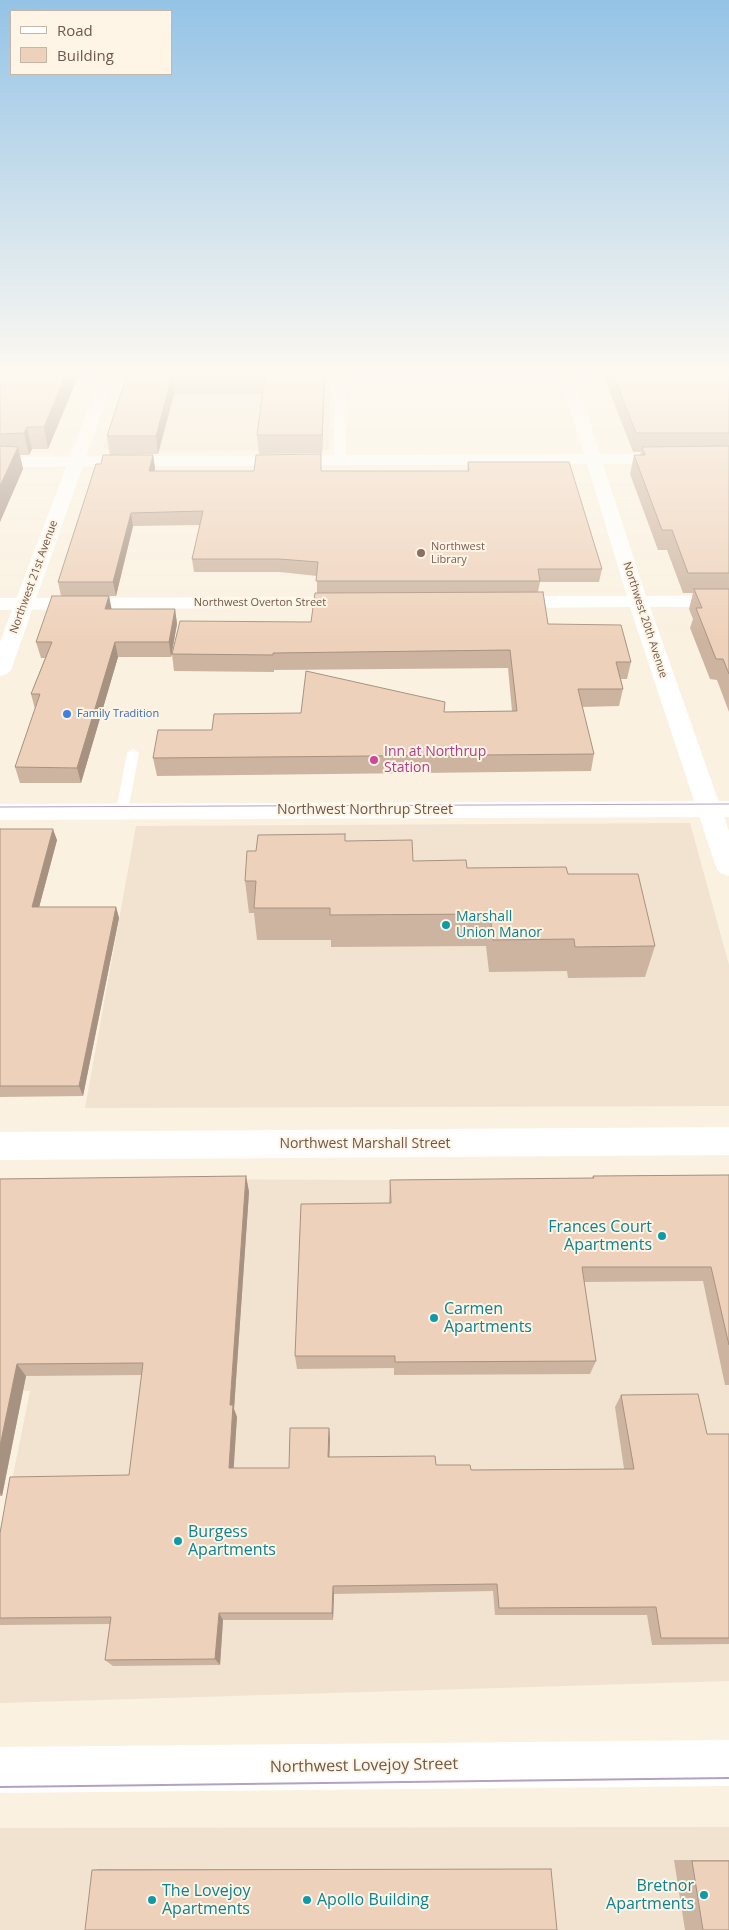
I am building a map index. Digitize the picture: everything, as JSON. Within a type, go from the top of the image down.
[{"type":"street","name":"Northwest 21st Avenue","points":[[0,670],[76,462]]},
{"type":"street","name":"Northwest 20th Avenue","points":[[594,462],[638,601],[720,810],[729,867]]},
{"type":"street","points":[[488,602],[729,600]]},
{"type":"street","name":"Northwest Overton Street","points":[[0,604],[372,602]]},
{"type":"street","name":"Northwest Northrup Street","points":[[0,812],[720,810]]},
{"type":"street","name":"Northwest Marshall Street","points":[[0,1146],[729,1141]]},
{"type":"street","name":"Northwest Lovejoy Street","points":[[0,1770],[729,1763]]},
{"type":"lane","points":[[122,811],[133,754]]},
{"type":"shaded area","points":[[690,823],[729,965],[729,1106],[85,1108],[136,826]]},
{"type":"shaded area","points":[[0,1178],[729,1182],[729,1681],[0,1703],[0,1540],[30,1391],[0,1390]]},
{"type":"shaded area","points":[[729,1827],[729,1930],[0,1930],[0,1828]]},
{"type":"building","points":[[0,462],[11,462],[0,486]]},
{"type":"building","points":[[101,462],[151,462],[149,471],[254,471],[255,462],[321,462],[321,471],[469,471],[468,462],[569,462],[602,569],[538,569],[540,581],[316,581],[318,562],[279,559],[192,559],[203,511],[131,513],[113,582],[58,582],[96,464],[101,464]]},
{"type":"building","points":[[637,462],[729,462],[729,573],[688,573],[672,530],[662,530]]},
{"type":"building","points":[[694,589],[729,589],[729,674],[723,659],[716,659],[696,608],[702,608]]},
{"type":"building","points":[[543,592],[548,624],[621,625],[631,662],[616,662],[623,689],[578,689],[594,754],[153,758],[158,730],[212,730],[214,714],[301,713],[306,671],[445,702],[444,712],[517,711],[510,650],[273,653],[273,655],[172,654],[180,621],[311,622],[315,593]]},
{"type":"building","points":[[52,596],[109,596],[105,609],[175,609],[169,642],[115,642],[77,768],[15,767],[40,694],[31,694],[52,642],[36,642]]},
{"type":"building","points":[[0,829],[53,829],[32,907],[116,907],[79,1086],[0,1086]]},
{"type":"building","points":[[345,834],[345,841],[412,840],[413,861],[466,860],[467,868],[566,867],[568,874],[638,874],[655,946],[575,947],[574,939],[493,940],[490,914],[330,915],[330,908],[254,908],[256,881],[245,881],[247,851],[256,851],[258,835]]},
{"type":"building","points":[[729,1175],[729,1345],[711,1267],[582,1267],[596,1361],[395,1362],[395,1356],[295,1356],[301,1204],[391,1203],[390,1180]]},
{"type":"building","points":[[246,1176],[230,1405],[233,1405],[229,1468],[289,1468],[290,1428],[329,1428],[328,1457],[435,1456],[436,1465],[470,1465],[471,1470],[634,1469],[621,1395],[698,1394],[707,1434],[729,1434],[729,1638],[661,1638],[656,1607],[499,1608],[497,1584],[333,1586],[332,1613],[219,1613],[215,1659],[105,1660],[111,1617],[0,1618],[0,1533],[10,1477],[129,1475],[143,1363],[17,1364],[0,1446],[0,1179]]},
{"type":"building","name":"Bretnor Apartments","points":[[692,1861],[729,1861],[729,1930],[703,1930]]},
{"type":"building","points":[[551,1869],[557,1930],[85,1930],[92,1870]]},
{"type":"tram line","points":[[0,807],[729,804]]},
{"type":"tram line","points":[[0,1787],[729,1778]]},
{"type":"place","name":"Northwest Library","points":[[421,553]]},
{"type":"place","name":"Family Tradition","points":[[67,714]]},
{"type":"place","name":"Inn at Northrup Station","points":[[374,760]]},
{"type":"place","name":"Marshall Union Manor","points":[[446,925]]},
{"type":"place","name":"Frances Court Apartments","points":[[662,1236]]},
{"type":"place","name":"Carmen Apartments","points":[[434,1318]]},
{"type":"place","name":"Burgess Apartments","points":[[178,1541]]},
{"type":"place","name":"Bretnor Apartments","points":[[704,1895]]},
{"type":"place","name":"The Lovejoy Apartments","points":[[152,1900]]},
{"type":"place","name":"Apollo Building","points":[[307,1900]]}]
